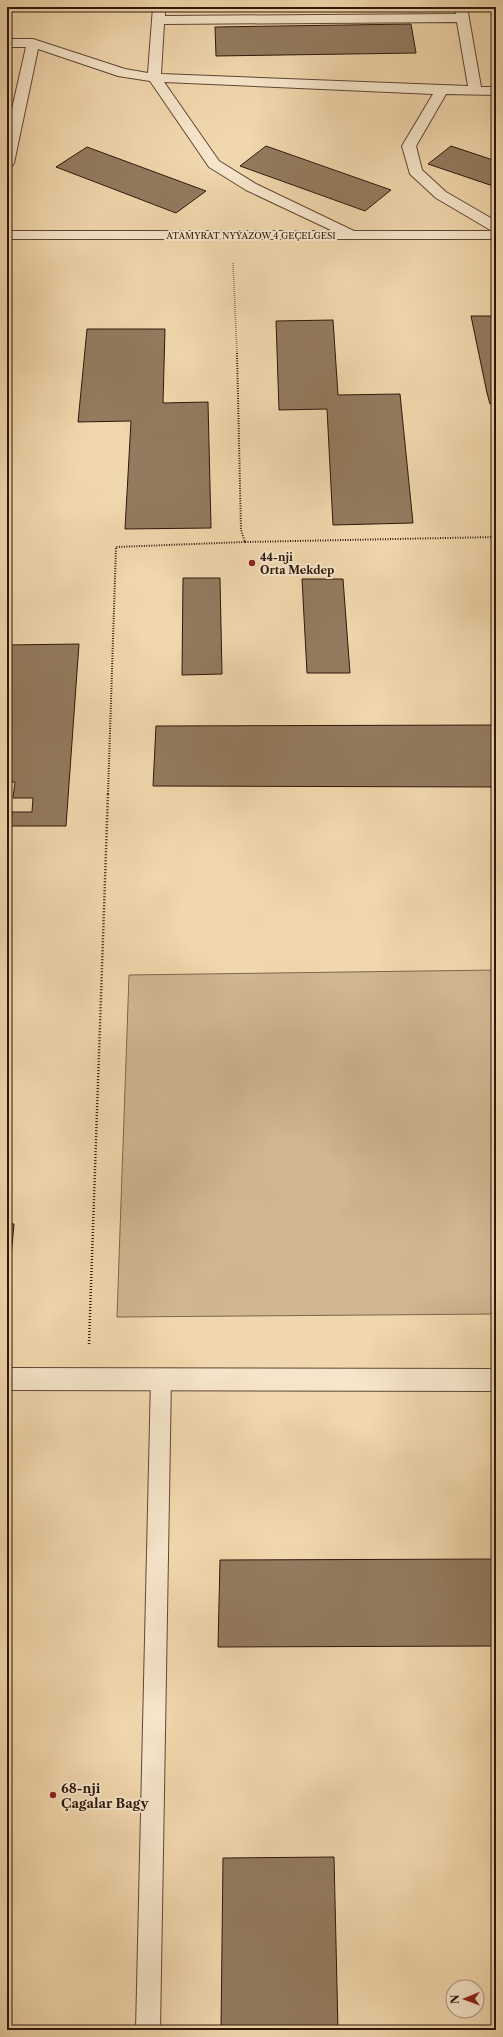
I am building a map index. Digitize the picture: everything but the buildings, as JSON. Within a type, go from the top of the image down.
[{"type":"street","points":[[354,235],[251,186],[214,164],[154,78],[158,13],[462,13],[475,90]]},
{"type":"street","points":[[7,43],[33,43],[123,73],[154,78],[496,91]]},
{"type":"street","points":[[7,163],[33,43]]},
{"type":"street","points":[[442,90],[409,146],[415,171],[440,195],[496,227]]},
{"type":"street","name":"ATAMYRAT NYÝAZOW 4 GEÇELGESI","points":[[7,235],[496,235]]},
{"type":"street","points":[[7,1379],[161,1378],[496,1380]]},
{"type":"lane","points":[[148,2030],[161,1378]]},
{"type":"path","points":[[232,256],[235,290],[240,530],[245,542]]},
{"type":"path","points":[[88,1379],[116,547],[245,542],[496,537]]},
{"type":"shaded area","points":[[496,970],[496,1314],[117,1317],[129,975]]},
{"type":"place","name":"44-nji Orta Mekdep","points":[[252,563]]},
{"type":"place","name":"68-nji Çagalar Bagy","points":[[53,1795]]}]
